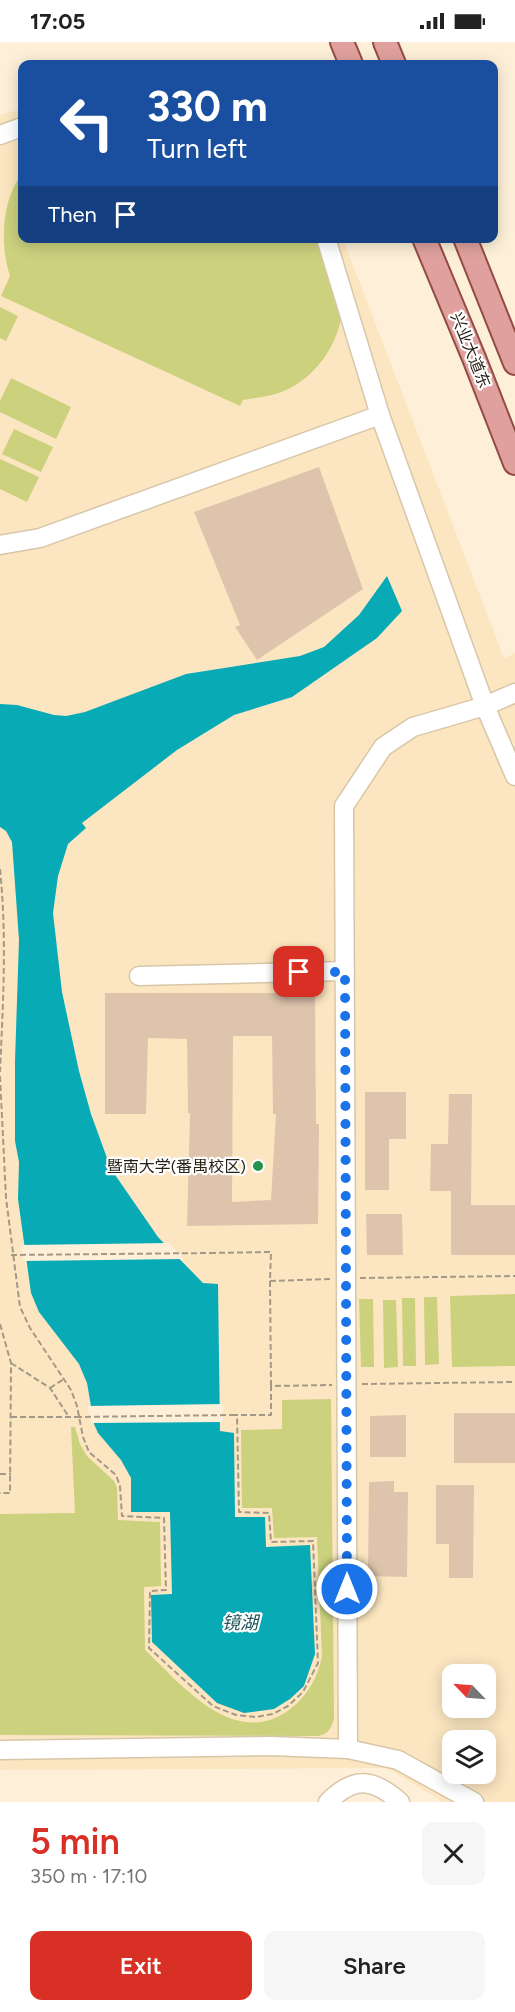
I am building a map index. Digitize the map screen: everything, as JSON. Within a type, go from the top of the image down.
[{"type":"main road","points":[[342,42],[349,60]]},
{"type":"main road","points":[[385,42],[392,60]]},
{"type":"main road","name":"兴业大道东","points":[[426,243],[515,463]]},
{"type":"main road","points":[[467,243],[515,363]]},
{"type":"street","points":[[0,135],[18,128]]},
{"type":"street","points":[[328,243],[380,415],[485,706],[515,776]]},
{"type":"street","points":[[0,545],[40,538],[380,415]]},
{"type":"street","points":[[348,1749],[344,806],[383,747],[413,727],[485,706],[515,693]]},
{"type":"street","points":[[139,975],[345,972]]},
{"type":"street","points":[[0,1750],[271,1746],[348,1749],[398,1760],[474,1802]]},
{"type":"street","points":[[328,1802],[351,1784],[369,1782],[386,1789],[400,1802]]},
{"type":"path","points":[[0,869],[5,914],[0,1072]]},
{"type":"path","points":[[0,1076],[6,1198],[20,1307],[30,1328],[71,1390],[89,1452],[116,1475],[121,1494],[122,1516],[164,1518],[166,1590],[150,1591],[149,1648],[213,1706],[236,1715],[256,1717],[273,1714],[288,1706],[303,1692],[318,1663],[313,1541],[271,1542],[269,1513],[238,1512],[237,1415]]},
{"type":"path","points":[[11,1255],[210,1253]]},
{"type":"path","points":[[11,1417],[271,1414],[270,1281]]},
{"type":"path","points":[[0,1323],[11,1363],[10,1493],[0,1493]]},
{"type":"path","points":[[11,1363],[50,1388],[69,1417]]},
{"type":"path","points":[[50,1388],[64,1379]]},
{"type":"path","points":[[271,1386],[515,1382]]},
{"type":"path","points":[[0,1474],[11,1474]]},
{"type":"shaded area","name":"暨南大学(番禺校区)","points":[[18,110],[18,243],[345,243],[504,658],[515,653],[515,1802],[443,1802],[387,1768],[0,1770],[0,115]]},
{"type":"green space","points":[[18,180],[18,243],[321,243],[342,289],[341,320],[330,349],[321,363],[298,384],[264,397],[243,400],[240,406],[1,296],[10,276],[5,251],[4,224],[6,210]]},
{"type":"green space","points":[[0,307],[18,316],[6,341],[0,338]]},
{"type":"green space","points":[[11,378],[71,407],[56,439],[0,412],[0,401]]},
{"type":"green space","points":[[14,429],[53,447],[41,472],[2,454]]},
{"type":"green space","points":[[0,459],[39,477],[27,502],[0,489]]},
{"type":"green space","points":[[515,1294],[515,1366],[452,1367],[450,1296]]},
{"type":"green space","points":[[424,1297],[437,1297],[439,1364],[425,1365]]},
{"type":"green space","points":[[402,1298],[415,1298],[416,1366],[403,1366]]},
{"type":"green space","points":[[359,1299],[373,1299],[374,1367],[361,1367]]},
{"type":"green space","points":[[383,1300],[396,1300],[398,1367],[384,1368]]},
{"type":"green space","points":[[331,1399],[334,1719],[329,1730],[318,1736],[0,1735],[0,1514],[75,1513],[71,1427],[75,1427],[80,1444],[87,1456],[114,1481],[117,1488],[118,1520],[160,1522],[161,1586],[144,1587],[145,1650],[192,1695],[229,1718],[249,1722],[269,1720],[289,1710],[301,1699],[315,1679],[322,1656],[317,1537],[274,1538],[272,1508],[242,1508],[241,1430],[282,1429],[282,1400]]},
{"type":"water","name":"镜湖","points":[[387,576],[402,611],[377,638],[292,697],[234,715],[177,750],[82,823],[86,828],[68,844],[58,876],[53,913],[62,992],[79,1071],[91,1114],[111,1169],[158,1237],[203,1283],[218,1284],[220,1431],[234,1433],[235,1517],[265,1517],[266,1547],[310,1545],[315,1654],[304,1686],[274,1709],[244,1713],[217,1703],[152,1642],[151,1595],[172,1594],[170,1512],[131,1512],[131,1478],[121,1460],[98,1433],[94,1424],[87,1383],[79,1364],[39,1312],[31,1293],[18,1199],[19,1162],[15,1141],[15,1061],[19,940],[12,842],[6,831],[0,827],[0,704],[17,705],[66,716],[85,712],[186,674],[300,656],[324,647],[359,615]]},
{"type":"pier","points":[[169,1243],[184,1259],[23,1261],[21,1245]]},
{"type":"pier","points":[[223,1404],[223,1422],[91,1423],[87,1406]]},
{"type":"building","points":[[319,467],[363,589],[257,660],[235,627],[240,625],[194,512]]},
{"type":"building","points":[[105,993],[315,993],[316,1124],[319,1124],[318,1224],[187,1226],[190,1113],[188,1113],[187,1039],[148,1038],[146,1114],[105,1114]],"holes":[[[233,1036],[272,1036],[273,1114],[276,1114],[271,1200],[232,1202]]]},
{"type":"building","points":[[365,1092],[406,1092],[406,1139],[389,1139],[389,1190],[365,1190]]},
{"type":"building","points":[[449,1094],[472,1094],[471,1205],[515,1205],[515,1255],[451,1255],[451,1191],[430,1191],[431,1144],[448,1144]]},
{"type":"building","points":[[366,1214],[402,1214],[403,1255],[367,1255]]},
{"type":"building","points":[[454,1413],[515,1413],[515,1463],[454,1463]]},
{"type":"building","points":[[406,1415],[406,1457],[370,1457],[370,1416]]},
{"type":"building","points":[[394,1481],[394,1492],[408,1492],[407,1577],[368,1576],[369,1482]]},
{"type":"building","points":[[436,1485],[474,1485],[473,1578],[449,1578],[449,1544],[436,1544]]},
{"type":"place","name":"暨南大学(番禺校区)","points":[[258,1166]]},
{"type":"route","points":[[299,972],[345,972],[347,1589]]}]
